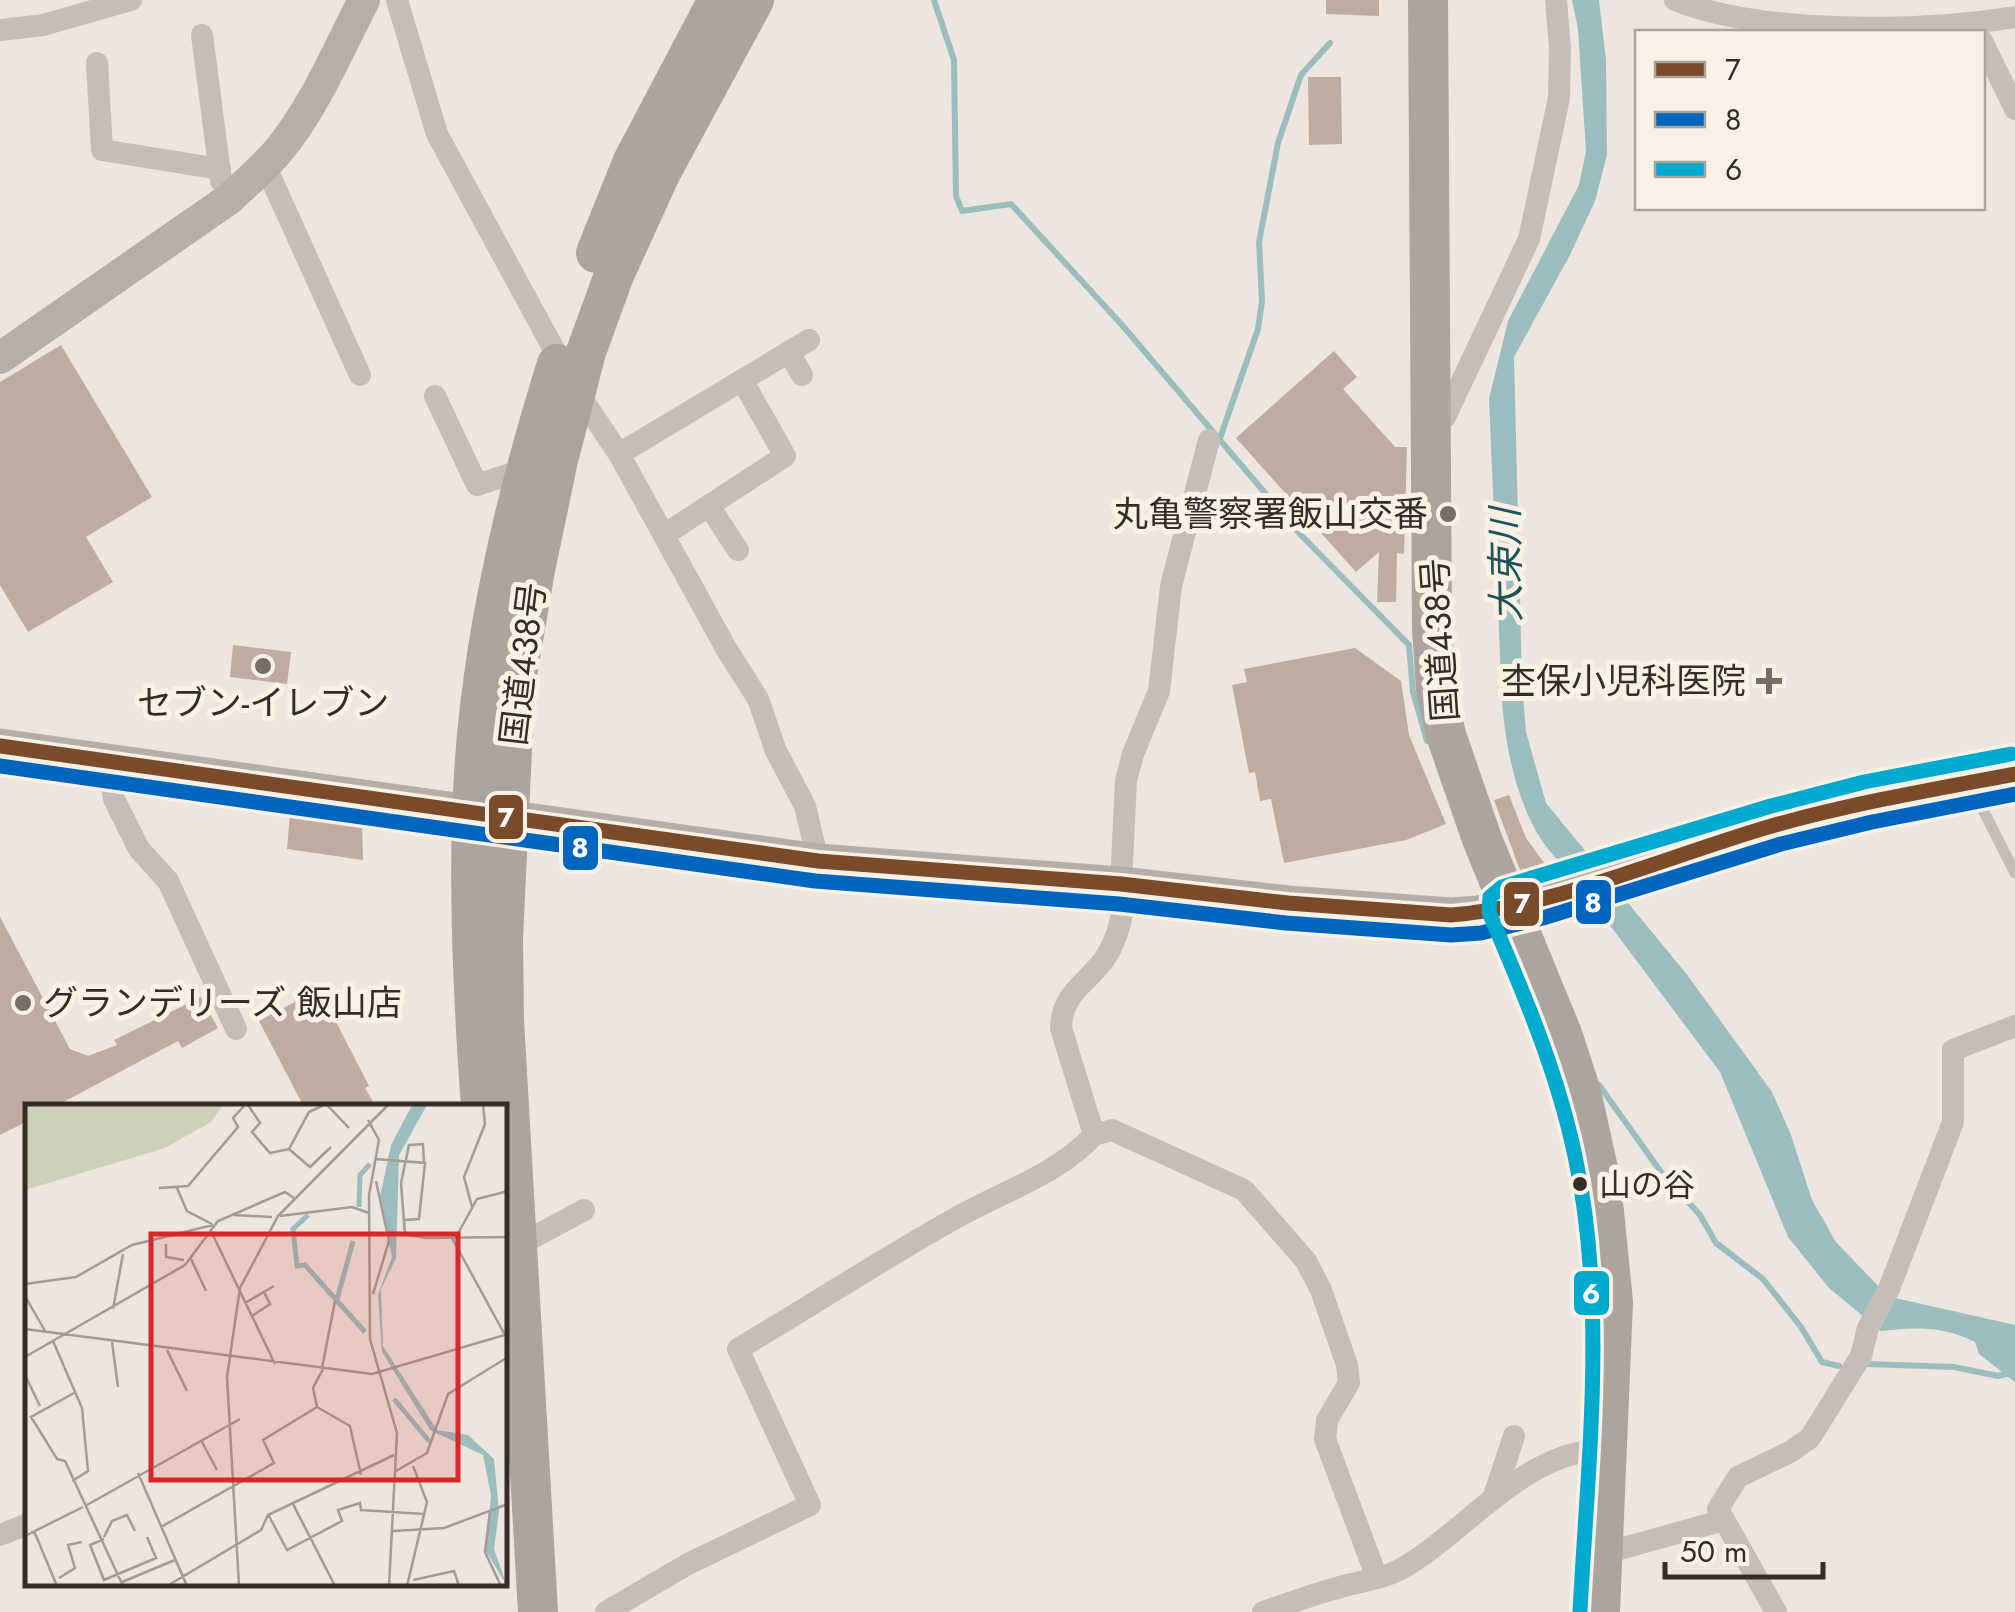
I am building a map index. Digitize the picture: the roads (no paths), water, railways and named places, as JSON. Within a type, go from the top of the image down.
[{"type":"highway","name":"国道438号","points":[[481,1104],[471,910],[591,264],[632,161],[718,0]]},
{"type":"highway","name":"国道438号","points":[[507,1104],[503,954],[483,688],[502,567],[525,469],[652,190],[754,0]]},
{"type":"highway","name":"国道438号","points":[[1428,0],[1432,629],[1438,700],[1452,752],[1508,906],[1562,1034],[1581,1092],[1601,1182],[1614,1302],[1600,1612]]},
{"type":"highway","name":"国道438号","points":[[508,1139],[511,1250],[538,1612]]},
{"type":"highway","points":[[508,1542],[512,1612]]},
{"type":"main road","points":[[0,746],[818,861],[1451,916],[1567,890],[1776,825],[1868,802],[2015,774]]},
{"type":"street","points":[[0,30],[43,26],[130,0]]},
{"type":"street","points":[[0,358],[224,203],[266,165],[315,94],[364,0]]},
{"type":"street","points":[[396,0],[436,134],[568,373],[620,454],[758,700],[776,751],[805,806],[818,861]]},
{"type":"street","points":[[1432,426],[1445,417],[1530,238],[1559,98],[1556,0]]},
{"type":"street","points":[[1675,0],[1707,13],[1809,26],[1922,30]]},
{"type":"street","points":[[1981,30],[2008,12]]},
{"type":"street","points":[[202,35],[224,203]]},
{"type":"street","points":[[1985,47],[2015,109]]},
{"type":"street","points":[[98,63],[102,150],[220,170]]},
{"type":"street","points":[[266,165],[360,374]]},
{"type":"street","points":[[620,454],[809,340]]},
{"type":"street","points":[[788,352],[802,374]]},
{"type":"street","points":[[664,536],[785,456],[742,380]]},
{"type":"street","points":[[435,396],[478,485],[525,469]]},
{"type":"street","points":[[1094,1134],[1062,1028],[1062,1010],[1116,940],[1124,885],[1126,780],[1159,691],[1172,586],[1209,440]]},
{"type":"street","points":[[709,506],[738,550]]},
{"type":"street","points":[[108,762],[114,799],[140,849],[168,881],[236,1029]]},
{"type":"street","points":[[1776,1612],[1718,1508],[1738,1477],[1810,1438],[1861,1356],[1868,1328],[1889,1289],[1953,1122],[1954,1050],[2015,1026]]},
{"type":"street","points":[[606,1612],[688,1564],[810,1505],[738,1350],[958,1216],[1003,1196],[1076,1154],[1094,1134],[1112,1130],[1244,1190],[1306,1261],[1321,1290],[1347,1365],[1349,1382],[1327,1420],[1324,1439],[1377,1578]]},
{"type":"street","points":[[511,1250],[584,1210]]},
{"type":"street","points":[[1493,1500],[1514,1436]]},
{"type":"street","points":[[1264,1612],[1391,1574],[1430,1552],[1493,1500],[1548,1464],[1580,1452],[1607,1450]]},
{"type":"street","points":[[1602,1554],[1724,1520]]},
{"type":"street","points":[[0,1535],[25,1525]]},
{"type":"lane","points":[[1976,782],[1980,804],[2015,873]]},
{"type":"water","name":"大束川","points":[[1572,0],[1599,0],[1606,60],[1607,155],[1595,201],[1514,357],[1522,682],[1526,732],[1546,803],[1688,976],[1772,1092],[1812,1200],[1836,1242],[1879,1287],[1895,1298],[2015,1325],[2015,1382],[1979,1354],[1975,1342],[1929,1329],[1881,1331],[1829,1288],[1788,1237],[1720,1072],[1538,835],[1519,792],[1502,701],[1489,399],[1508,321],[1579,185],[1586,151],[1578,29]]},
{"type":"waterway","points":[[934,0],[954,60],[956,196],[962,211],[1011,204],[1122,325],[1300,534],[1409,645],[1413,692],[1427,741]]},
{"type":"waterway","points":[[1220,438],[1258,329],[1262,301],[1259,242],[1278,143],[1301,75],[1330,43]]},
{"type":"waterway","points":[[1599,1085],[1661,1172],[1700,1215],[1716,1243],[1763,1279],[1801,1327],[1822,1362],[1839,1366]]},
{"type":"waterway","points":[[1868,1364],[1954,1367],[1998,1376],[2010,1373]]},
{"type":"place","name":"丸亀警察署飯山交番","points":[[1448,514]]},
{"type":"place","name":"セブン-イレブン","points":[[263,666]]},
{"type":"place","name":"杢保小児科医院","points":[[1769,681]]},
{"type":"place","name":"グランデリーズ 飯山店","points":[[23,1003]]},
{"type":"place","name":"山の谷","points":[[1580,1184]]}]
